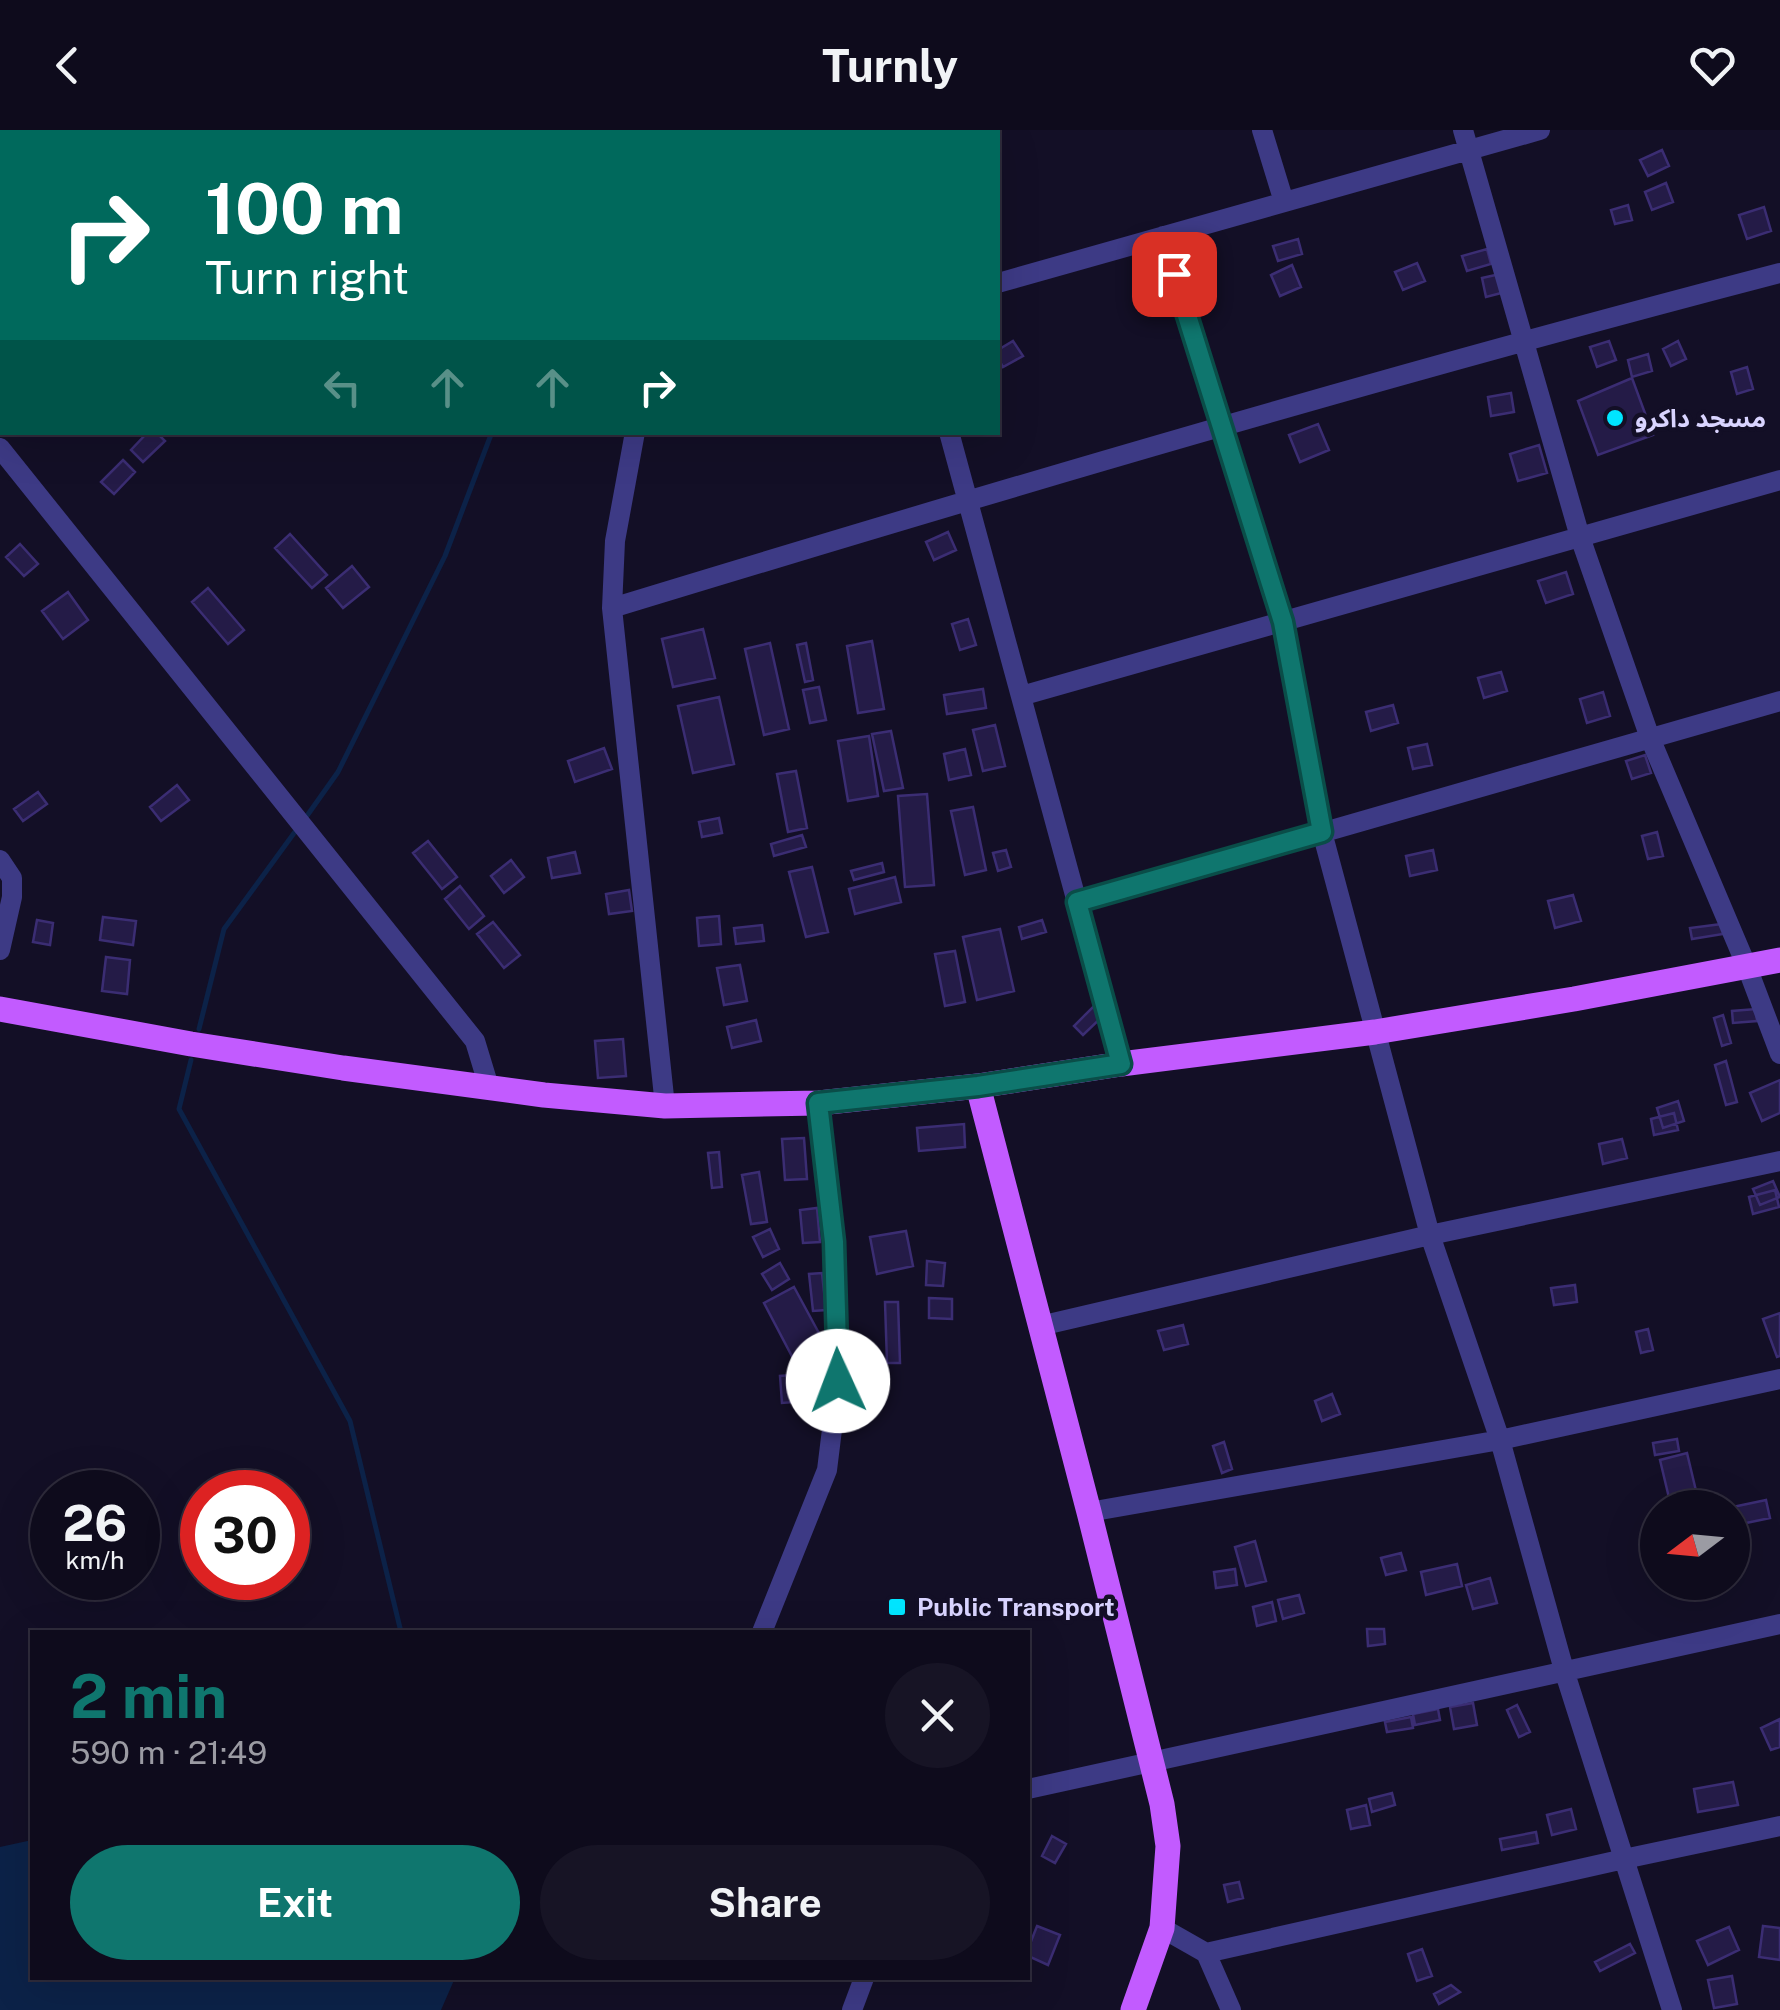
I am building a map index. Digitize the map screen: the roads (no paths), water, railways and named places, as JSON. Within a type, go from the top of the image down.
[{"type":"main road","points":[[0,1010],[190,1044],[489,1088],[665,1106],[818,1103],[978,1086],[1374,1032],[1780,960]]},
{"type":"main road","points":[[978,1086],[1162,1804],[1168,1846],[1162,1928],[1132,2010]]},
{"type":"street","points":[[1262,130],[1284,202]]},
{"type":"street","points":[[1000,282],[1284,202],[1466,140],[1540,130]]},
{"type":"street","points":[[1466,140],[1580,537],[1650,738],[1748,967],[1780,1054]]},
{"type":"street","points":[[1162,236],[1283,622],[1322,832],[1430,1236],[1500,1440],[1564,1670],[1672,2010]]},
{"type":"street","points":[[612,608],[967,499],[1524,340],[1780,273]]},
{"type":"street","points":[[634,435],[615,541],[612,608],[665,1106]]},
{"type":"street","points":[[950,435],[1121,1064]]},
{"type":"street","points":[[0,448],[476,1041],[489,1088]]},
{"type":"street","points":[[1021,696],[1780,480]]},
{"type":"street","points":[[1077,902],[1780,701]]},
{"type":"street","points":[[0,860],[12,878],[12,896],[0,950]]},
{"type":"street","points":[[763,1630],[827,1470],[838,1381],[834,1242],[818,1103]]},
{"type":"street","points":[[1040,1326],[1780,1161]]},
{"type":"street","points":[[1089,1512],[1500,1440],[1780,1379]]},
{"type":"street","points":[[1030,1789],[1780,1624]]},
{"type":"street","points":[[1206,1953],[1780,1826]]},
{"type":"street","points":[[1162,1928],[1206,1953],[1231,2010]]},
{"type":"street","points":[[852,2010],[863,1980]]},
{"type":"water","points":[[30,1840],[30,1980],[454,1980],[441,2010],[0,2010],[0,1847]]},
{"type":"waterway","points":[[304,820],[338,772],[445,556],[491,435]]},
{"type":"waterway","points":[[199,1029],[224,929],[297,829]]},
{"type":"waterway","points":[[191,1060],[179,1109],[350,1421],[401,1630]]},
{"type":"place","name":"مسجد داكرو","points":[[1615,418]]},
{"type":"place","name":"Public Transport","points":[[897,1607]]}]
